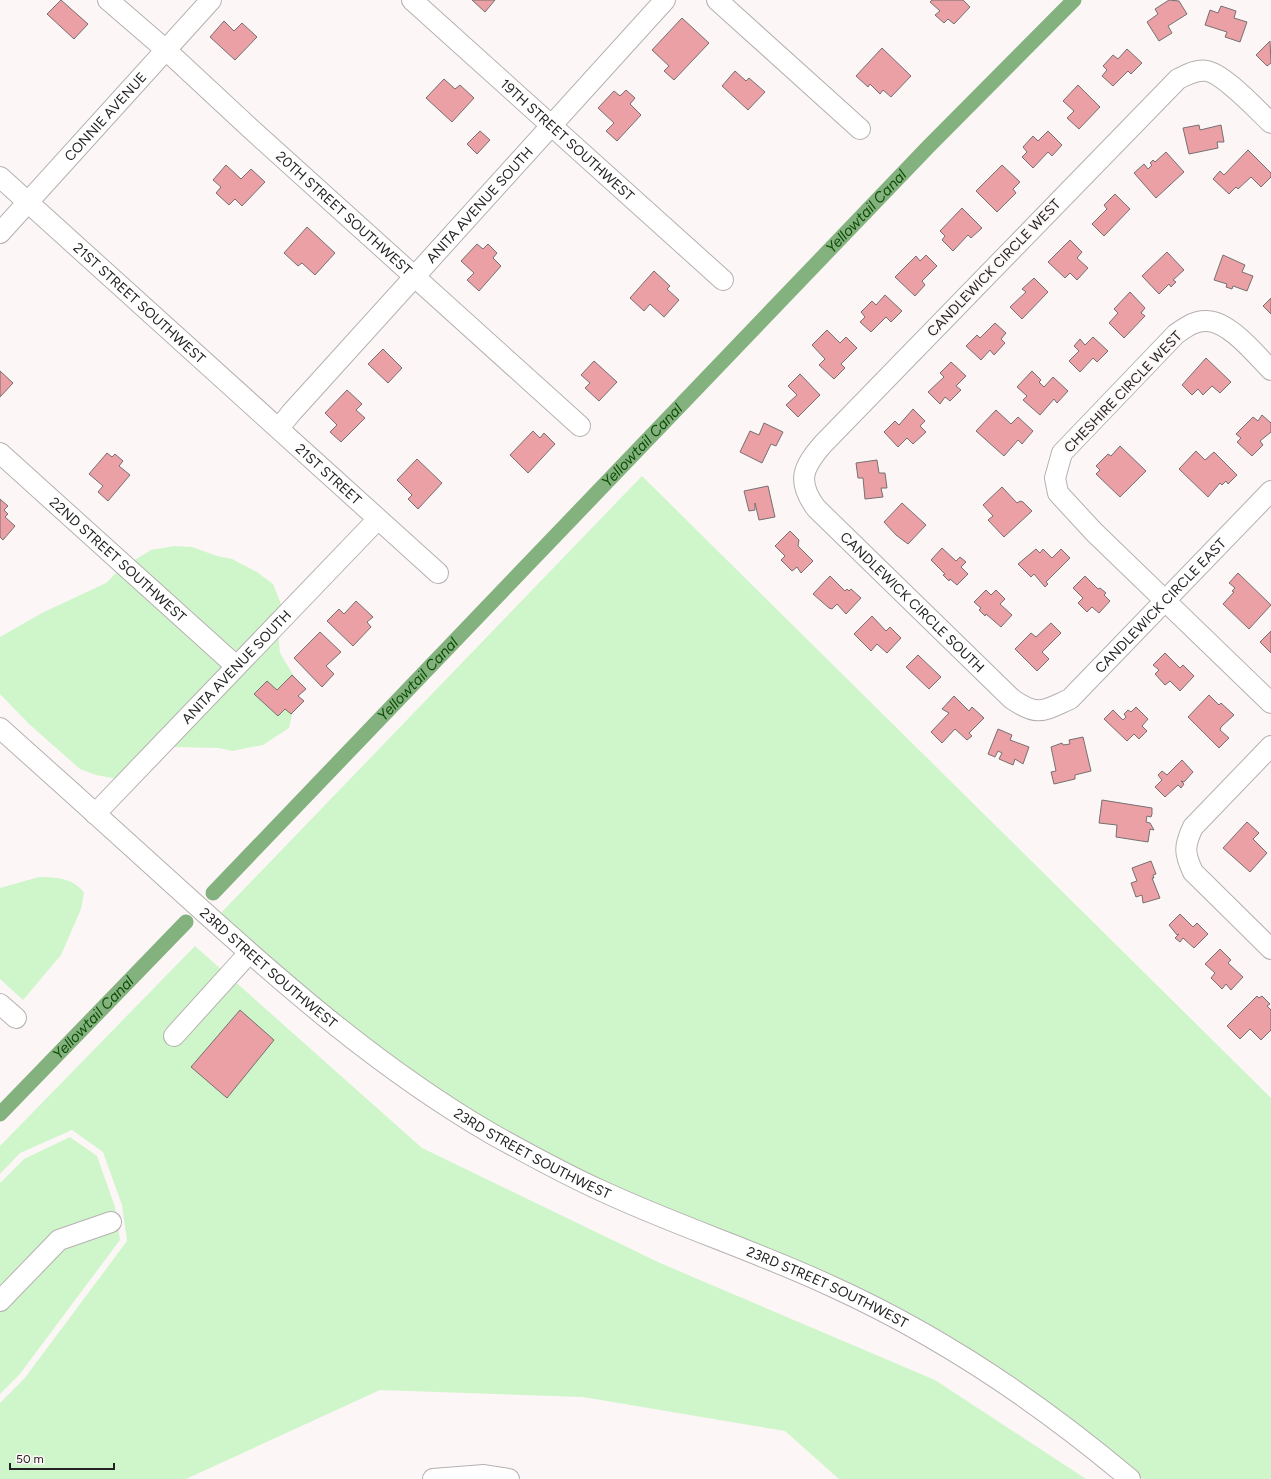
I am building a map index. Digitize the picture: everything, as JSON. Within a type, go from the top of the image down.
[{"type":"street","name":"20TH STREET SOUTHWEST","points":[[108,0],[166,50],[251,130],[580,426]]},
{"type":"street","name":"CONNIE AVENUE","points":[[0,233],[212,0]]},
{"type":"street","name":"19TH STREET SOUTHWEST","points":[[412,0],[723,280]]},
{"type":"street","name":"ANITA AVENUE SOUTH","points":[[280,428],[291,413],[414,276],[665,0]]},
{"type":"street","points":[[717,0],[860,129]]},
{"type":"street","name":"CANDLEWICK CIRCLE WEST","points":[[804,472],[811,458],[829,438],[1178,79],[1192,72],[1207,71],[1221,76],[1271,123]]},
{"type":"street","name":"21ST STREET SOUTHWEST","points":[[0,177],[280,428]]},
{"type":"street","name":"CHESHIRE CIRCLE WEST","points":[[1166,600],[1094,532],[1058,493],[1055,478],[1062,453],[1176,334],[1190,324],[1206,321],[1226,326],[1271,370]]},
{"type":"street","name":"21ST STREET","points":[[280,428],[378,520]]},
{"type":"street","name":"22ND STREET SOUTHWEST","points":[[0,453],[236,666]]},
{"type":"street","name":"CANDLEWICK CIRCLE SOUTH","points":[[804,472],[806,494],[816,508],[1012,699],[1027,709],[1043,711]]},
{"type":"street","name":"CANDLEWICK CIRCLE EAST","points":[[1043,711],[1070,699],[1271,491]]},
{"type":"street","name":"ANITA AVENUE SOUTH","points":[[95,814],[378,520]]},
{"type":"street","points":[[378,520],[438,573]]},
{"type":"street","points":[[1166,600],[1271,703]]},
{"type":"street","name":"23RD STREET SOUTHWEST","points":[[0,728],[249,953],[317,1012],[359,1046],[438,1101],[482,1128],[540,1160],[603,1192],[769,1259],[833,1287],[893,1316],[945,1346],[1011,1388],[1061,1423],[1130,1479]]},
{"type":"street","points":[[1271,746],[1193,827],[1186,842],[1187,859],[1193,872],[1271,949]]},
{"type":"street","points":[[174,1036],[249,953]]},
{"type":"street","points":[[0,1004],[16,1018]]},
{"type":"street","points":[[0,1301],[59,1240],[111,1222]]},
{"type":"street","points":[[433,1479],[484,1475],[509,1479]]},
{"type":"green space","points":[[642,476],[1271,1098],[1271,1479],[1143,1479],[1115,1455],[1016,1381],[607,1185],[492,1125],[364,1039],[219,915]]},
{"type":"green space","points":[[175,546],[192,547],[217,556],[232,559],[257,572],[273,584],[283,609],[278,629],[280,653],[299,687],[289,728],[263,745],[232,751],[219,748],[171,747],[123,780],[96,775],[80,769],[29,724],[0,694],[0,637],[42,613],[106,583],[120,569],[151,550]]},
{"type":"green space","points":[[39,877],[51,877],[70,881],[84,893],[81,909],[61,955],[23,1000],[0,979],[0,888]]},
{"type":"green space","points":[[195,946],[422,1148],[660,1263],[935,1380],[1086,1479],[839,1479],[785,1431],[583,1397],[380,1390],[186,1479],[0,1479],[0,1403],[24,1379],[127,1241],[122,1205],[103,1152],[72,1130],[20,1153],[0,1174],[0,1146]]},
{"type":"green space","points":[[70,1137],[97,1156],[115,1207],[120,1240],[19,1375],[0,1394],[0,1183],[24,1159]]},
{"type":"building","points":[[61,0],[88,24],[74,39],[47,14]]},
{"type":"building","points":[[472,0],[495,0],[485,12]]},
{"type":"building","points":[[932,0],[963,0],[970,7],[954,24],[948,19],[944,23],[935,15],[940,11],[930,2]]},
{"type":"building","points":[[1169,0],[1179,1],[1187,14],[1168,26],[1172,33],[1159,41],[1147,22],[1158,14],[1155,9]]},
{"type":"building","points":[[1221,6],[1236,11],[1234,18],[1247,22],[1240,42],[1225,37],[1227,32],[1205,25],[1210,10],[1218,13]]},
{"type":"building","points":[[682,18],[709,43],[674,80],[664,71],[669,66],[652,50]]},
{"type":"building","points":[[224,21],[234,31],[242,23],[257,37],[235,60],[210,37]]},
{"type":"building","points":[[1270,41],[1271,63],[1267,66],[1256,55]]},
{"type":"building","points":[[882,48],[911,76],[891,97],[883,90],[880,94],[870,84],[868,87],[856,76]]},
{"type":"building","points":[[1127,49],[1142,63],[1131,74],[1128,71],[1113,86],[1102,76],[1107,70],[1103,66],[1113,55],[1118,59]]},
{"type":"building","points":[[735,71],[746,81],[749,78],[765,92],[748,110],[722,86]]},
{"type":"building","points":[[444,79],[455,89],[460,85],[474,98],[452,122],[426,98]]},
{"type":"building","points":[[1078,85],[1100,107],[1079,129],[1067,118],[1074,111],[1063,101]]},
{"type":"building","points":[[626,90],[635,98],[630,104],[641,115],[617,141],[606,131],[614,123],[598,108],[614,91],[620,96]]},
{"type":"building","points":[[1199,125],[1200,130],[1221,125],[1224,142],[1217,142],[1218,148],[1189,154],[1183,128]]},
{"type":"building","points":[[480,131],[490,140],[477,154],[467,144]]},
{"type":"building","points":[[1048,131],[1062,145],[1052,156],[1048,152],[1033,168],[1022,157],[1027,152],[1023,147],[1033,136],[1038,141]]},
{"type":"building","points":[[1248,150],[1271,173],[1271,177],[1261,187],[1251,177],[1238,189],[1236,187],[1229,194],[1213,179],[1220,171],[1224,175]]},
{"type":"building","points":[[1166,152],[1184,172],[1156,198],[1134,173],[1144,164],[1148,169],[1152,165],[1150,163],[1153,160],[1155,162]]},
{"type":"building","points":[[226,165],[241,179],[251,169],[265,182],[242,206],[235,199],[229,205],[216,193],[221,187],[213,180]]},
{"type":"building","points":[[1002,165],[1020,182],[1013,189],[1016,193],[997,212],[976,191]]},
{"type":"building","points":[[1115,194],[1130,209],[1104,236],[1092,224],[1107,209],[1104,205]]},
{"type":"building","points":[[962,208],[982,228],[971,238],[968,235],[953,251],[942,240],[945,236],[940,231]]},
{"type":"building","points":[[307,227],[335,253],[315,275],[302,263],[298,266],[284,253]]},
{"type":"building","points":[[1070,240],[1082,252],[1077,258],[1088,268],[1077,280],[1070,273],[1065,278],[1048,262]]},
{"type":"building","points":[[477,244],[483,249],[488,244],[497,253],[493,258],[501,266],[479,291],[467,280],[474,273],[461,261]]},
{"type":"building","points":[[1167,252],[1184,270],[1173,280],[1176,282],[1171,287],[1169,284],[1159,294],[1142,276]]},
{"type":"building","points":[[926,255],[937,266],[922,281],[925,285],[915,296],[895,277],[916,256],[920,261]]},
{"type":"building","points":[[1223,255],[1245,265],[1242,272],[1253,276],[1247,291],[1233,286],[1232,289],[1226,287],[1227,284],[1214,280]]},
{"type":"building","points":[[654,271],[670,286],[667,289],[679,300],[664,317],[650,304],[644,311],[630,298]]},
{"type":"building","points":[[1034,278],[1048,292],[1022,319],[1010,307],[1026,292],[1022,289]]},
{"type":"building","points":[[1130,292],[1145,308],[1141,313],[1145,316],[1124,338],[1109,323],[1118,313],[1114,309]]},
{"type":"building","points":[[885,295],[902,311],[891,322],[886,317],[871,332],[860,322],[865,317],[861,312],[872,301],[876,305]]},
{"type":"building","points":[[1271,298],[1271,314],[1263,306]]},
{"type":"building","points":[[995,323],[1006,333],[1001,339],[1005,343],[994,355],[990,350],[981,360],[966,346],[977,335],[980,338]]},
{"type":"building","points":[[827,330],[840,343],[846,337],[857,348],[841,364],[845,368],[834,379],[819,365],[825,359],[812,345]]},
{"type":"building","points":[[1093,337],[1108,351],[1097,362],[1093,358],[1080,372],[1069,361],[1079,351],[1074,346],[1080,339],[1085,345]]},
{"type":"building","points":[[383,349],[402,368],[388,383],[368,364]]},
{"type":"building","points":[[1206,358],[1231,382],[1220,393],[1212,386],[1203,395],[1198,389],[1192,395],[1182,385]]},
{"type":"building","points":[[594,361],[617,382],[599,401],[585,388],[590,383],[581,375]]},
{"type":"building","points":[[951,362],[966,376],[956,386],[961,390],[950,401],[945,397],[940,404],[928,392],[944,377],[940,373]]},
{"type":"building","points":[[0,371],[13,383],[0,397]]},
{"type":"building","points":[[1032,371],[1041,380],[1039,382],[1044,387],[1053,377],[1068,391],[1057,403],[1054,399],[1040,415],[1023,400],[1027,396],[1017,387]]},
{"type":"building","points":[[800,374],[820,395],[798,417],[786,405],[797,395],[788,386]]},
{"type":"building","points":[[347,390],[362,404],[356,410],[365,418],[341,442],[330,432],[337,425],[325,413]]},
{"type":"building","points":[[913,409],[925,421],[920,426],[926,432],[913,444],[907,438],[898,447],[884,432],[895,421],[899,425]]},
{"type":"building","points":[[996,410],[1011,424],[1018,417],[1033,431],[1022,444],[1018,440],[1004,456],[976,431]]},
{"type":"building","points":[[1262,415],[1271,423],[1271,432],[1260,441],[1263,445],[1252,456],[1237,442],[1241,438],[1236,434],[1253,417],[1258,421]]},
{"type":"building","points":[[764,423],[783,432],[776,446],[771,444],[762,463],[740,452],[750,431],[759,435]]},
{"type":"building","points":[[533,431],[540,438],[544,433],[555,444],[528,473],[510,455]]},
{"type":"building","points":[[1120,446],[1146,471],[1120,497],[1096,474],[1100,470],[1096,466],[1108,454],[1111,456]]},
{"type":"building","points":[[1196,451],[1205,460],[1214,452],[1237,475],[1228,484],[1226,481],[1222,485],[1220,483],[1208,497],[1179,469]]},
{"type":"building","points":[[107,453],[112,457],[115,454],[123,461],[119,466],[130,475],[108,501],[98,492],[103,486],[89,474]]},
{"type":"building","points":[[417,459],[442,483],[418,509],[408,499],[412,495],[397,480]]},
{"type":"building","points":[[877,460],[879,473],[885,473],[887,488],[881,488],[883,497],[865,499],[863,478],[858,478],[856,463]]},
{"type":"building","points":[[768,486],[775,517],[759,520],[755,503],[755,510],[749,511],[744,491]]},
{"type":"building","points":[[1002,487],[1017,503],[1020,501],[1023,502],[1032,511],[1004,537],[988,520],[993,516],[983,505]]},
{"type":"building","points":[[0,499],[8,506],[4,510],[8,514],[5,517],[15,526],[3,540],[0,537]]},
{"type":"building","points":[[902,503],[926,525],[908,544],[896,535],[884,522]]},
{"type":"building","points":[[790,531],[799,540],[798,546],[813,561],[801,573],[797,567],[792,571],[781,560],[785,556],[775,546]]},
{"type":"building","points":[[942,548],[956,561],[960,557],[966,562],[961,567],[968,574],[957,585],[950,579],[949,581],[943,575],[945,574],[931,560]]},
{"type":"building","points":[[1036,549],[1040,553],[1043,549],[1052,558],[1061,549],[1070,558],[1046,582],[1048,584],[1045,587],[1034,574],[1031,577],[1018,564]]},
{"type":"building","points":[[1238,573],[1271,605],[1249,629],[1223,604],[1234,592],[1232,591],[1235,588],[1229,583]]},
{"type":"building","points":[[830,576],[845,591],[847,589],[849,591],[851,589],[861,598],[846,614],[837,604],[832,609],[829,608],[813,594]]},
{"type":"building","points":[[1085,576],[1098,589],[1100,588],[1106,593],[1104,595],[1110,601],[1099,613],[1092,607],[1087,612],[1078,603],[1083,598],[1073,588]]},
{"type":"building","points":[[986,590],[991,595],[996,590],[1005,599],[1000,604],[1012,615],[1001,627],[986,614],[985,616],[979,610],[981,608],[974,602]]},
{"type":"building","points":[[356,601],[373,617],[367,622],[371,627],[353,646],[327,621],[339,609],[344,614]]},
{"type":"building","points":[[872,616],[886,631],[890,627],[901,638],[887,653],[877,644],[871,651],[854,634]]},
{"type":"building","points":[[1051,623],[1061,633],[1042,652],[1049,659],[1037,671],[1015,649],[1031,633],[1036,637]]},
{"type":"building","points":[[1271,631],[1271,653],[1260,642]]},
{"type":"building","points":[[320,632],[341,652],[326,666],[334,674],[322,687],[294,658]]},
{"type":"building","points":[[1165,653],[1180,668],[1183,665],[1194,676],[1180,691],[1170,681],[1165,685],[1155,674],[1159,670],[1153,665]]},
{"type":"building","points":[[918,655],[941,677],[929,689],[906,667]]},
{"type":"building","points":[[292,675],[306,689],[298,696],[304,701],[291,714],[285,709],[278,716],[254,694],[267,681],[277,690]]},
{"type":"building","points":[[1209,695],[1219,705],[1221,703],[1234,715],[1221,727],[1220,730],[1229,738],[1219,748],[1188,717]]},
{"type":"building","points":[[954,696],[969,711],[972,707],[984,718],[969,733],[972,736],[967,740],[955,729],[942,743],[931,732],[949,713],[942,709]]},
{"type":"building","points":[[1136,707],[1148,719],[1142,726],[1147,731],[1139,739],[1134,734],[1127,741],[1104,719],[1113,710],[1123,720],[1126,717],[1124,714],[1128,710],[1131,712]]},
{"type":"building","points":[[998,729],[1012,735],[1010,740],[1029,747],[1023,764],[1015,759],[1013,765],[999,759],[1002,753],[998,751],[995,757],[988,754]]},
{"type":"building","points":[[1083,737],[1091,771],[1075,775],[1075,779],[1054,784],[1051,772],[1056,771],[1051,747],[1062,743],[1063,745],[1070,744],[1069,740]]},
{"type":"building","points":[[1182,760],[1193,772],[1184,782],[1181,781],[1184,784],[1181,788],[1178,785],[1165,797],[1155,787],[1162,780],[1158,775],[1162,771],[1167,775]]},
{"type":"building","points":[[1102,800],[1152,808],[1151,817],[1147,816],[1146,822],[1150,823],[1154,830],[1150,829],[1148,842],[1116,837],[1117,825],[1099,823]]},
{"type":"building","points":[[1247,822],[1259,833],[1253,839],[1267,853],[1250,872],[1223,848]]},
{"type":"building","points":[[1151,861],[1156,874],[1153,875],[1154,878],[1152,878],[1160,898],[1143,903],[1142,895],[1136,897],[1131,883],[1137,881],[1132,868]]},
{"type":"building","points":[[1180,914],[1193,927],[1197,923],[1208,934],[1194,948],[1183,938],[1180,942],[1175,938],[1179,934],[1177,935],[1169,925]]},
{"type":"building","points":[[1220,949],[1231,960],[1228,963],[1243,977],[1231,990],[1226,984],[1222,989],[1211,978],[1215,973],[1205,964]]},
{"type":"building","points":[[1257,996],[1259,998],[1262,996],[1270,1004],[1267,1006],[1271,1010],[1271,1030],[1261,1040],[1250,1029],[1240,1039],[1227,1026]]},
{"type":"building","points":[[240,1010],[274,1040],[227,1098],[191,1067]]},
{"type":"waterway","name":"Yellowtail Canal","points":[[213,893],[928,147],[1074,0]]},
{"type":"waterway","name":"Yellowtail Canal","points":[[0,1114],[186,922]]}]
